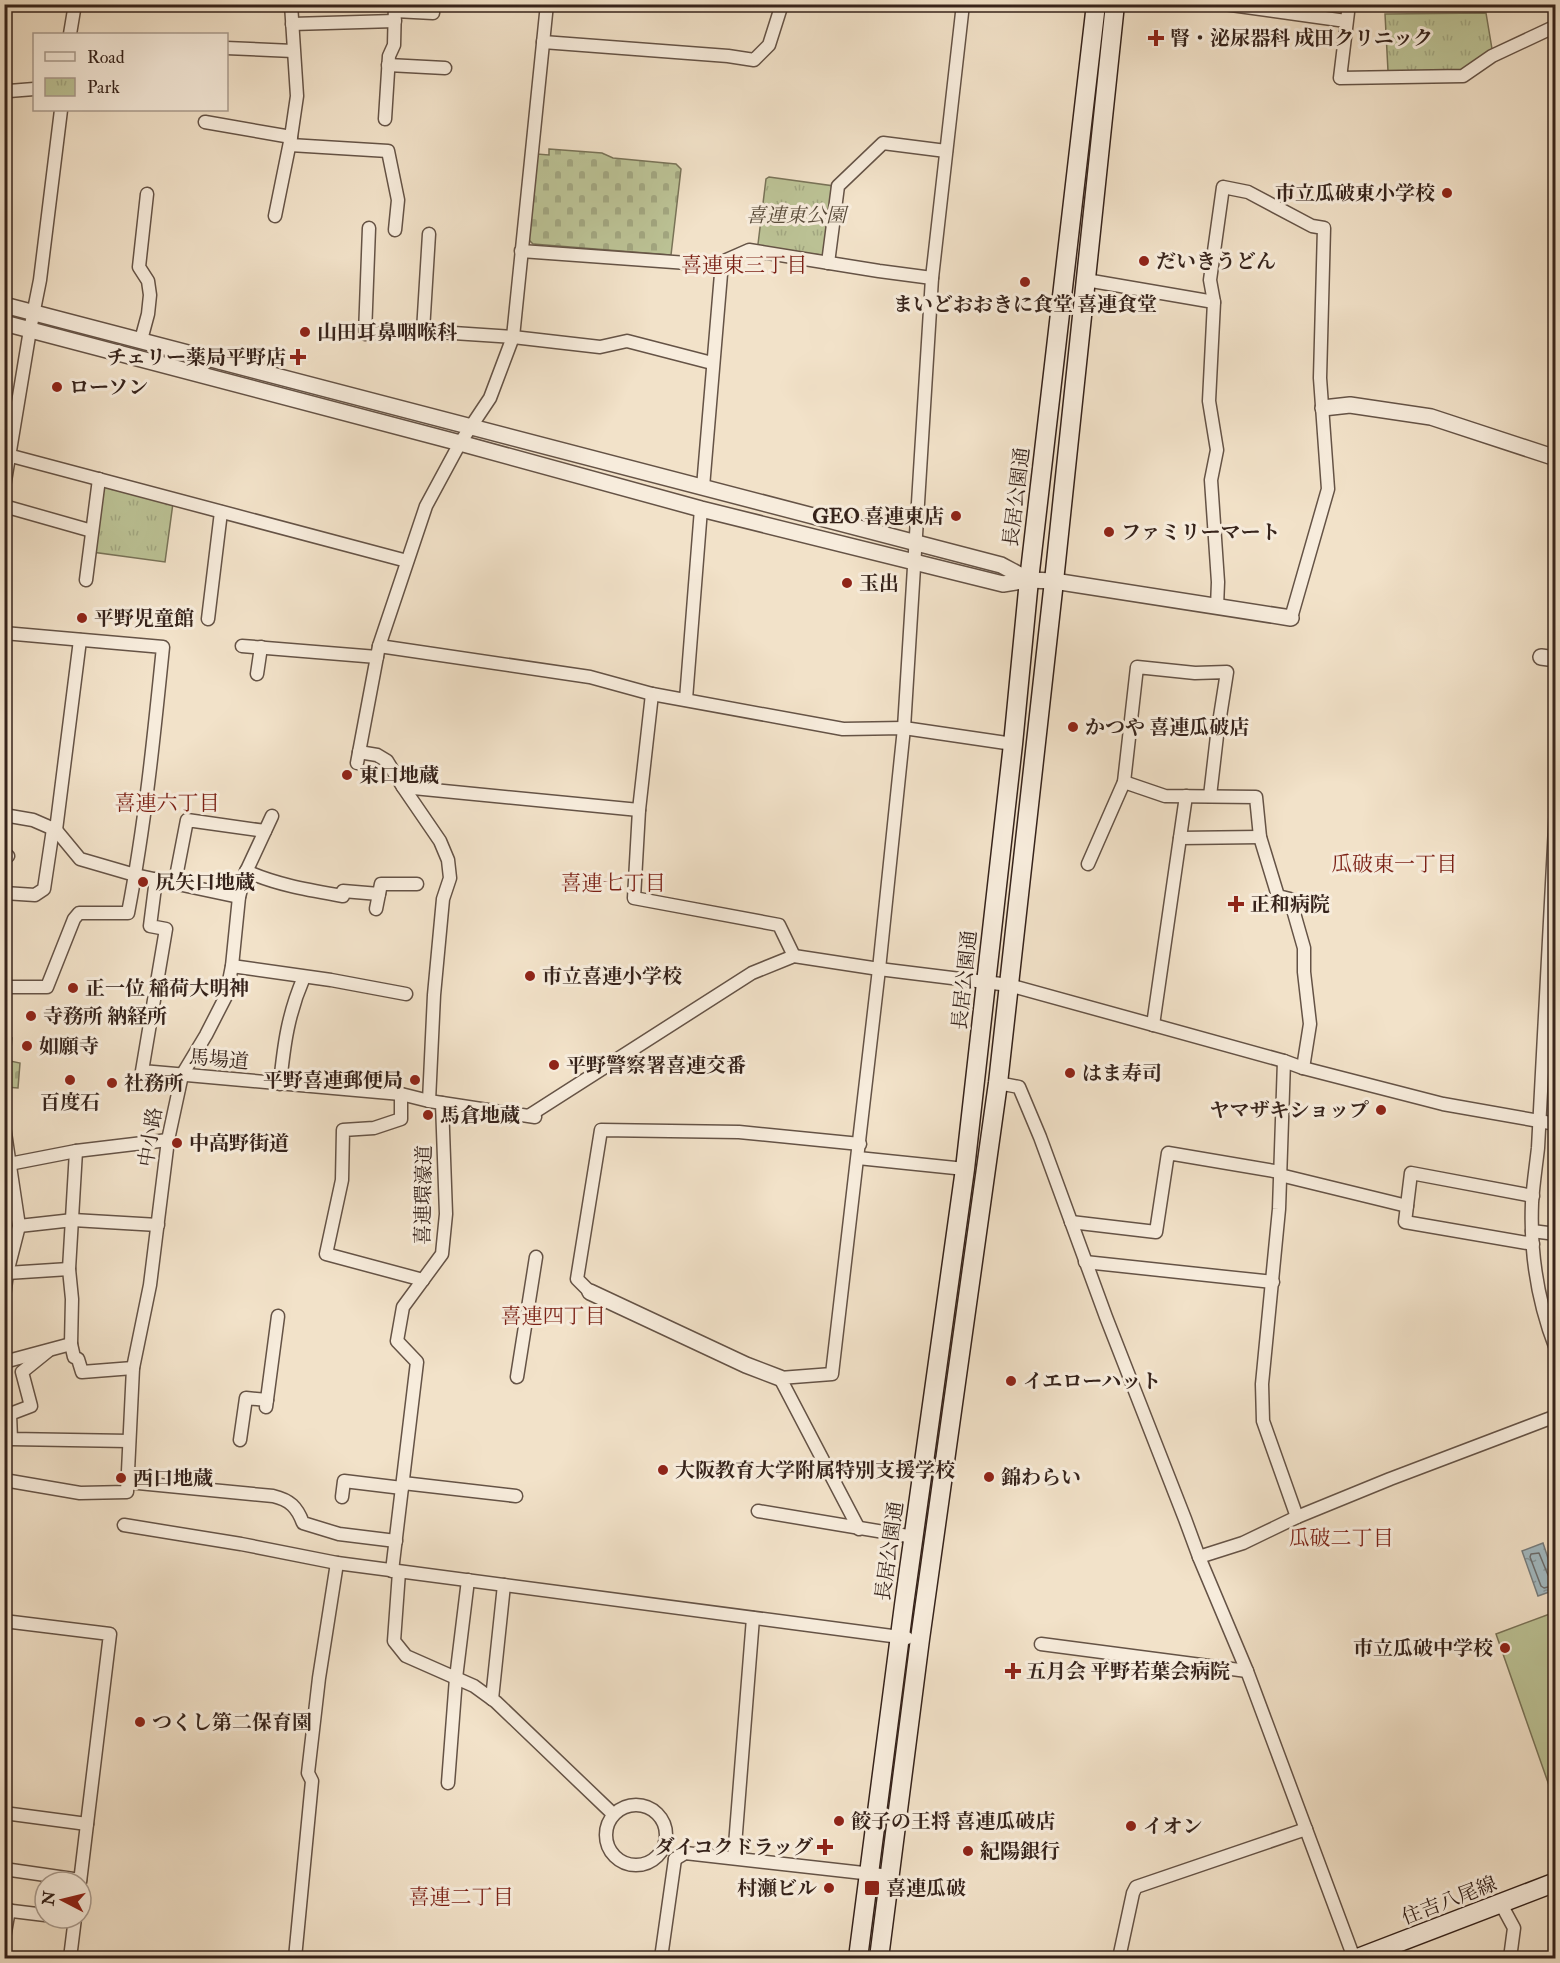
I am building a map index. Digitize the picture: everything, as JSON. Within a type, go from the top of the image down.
[{"type":"main road","name":"長居公園通","points":[[858,1959],[965,1169],[1029,580],[1096,4]]},
{"type":"main road","points":[[879,1959],[920,1640],[998,1083],[1115,4]]},
{"type":"main road","name":"住吉八尾線","points":[[1356,1959],[1382,1954],[1556,1882]]},
{"type":"street","points":[[70,33],[75,4]]},
{"type":"street","points":[[275,216],[297,96],[291,4]]},
{"type":"street","points":[[292,24],[395,12],[433,13],[433,4]]},
{"type":"street","points":[[429,1101],[434,995],[443,899],[450,878],[448,860],[440,841],[387,761],[377,755],[359,753],[378,652],[426,506],[460,443],[490,398],[513,337],[547,4]]},
{"type":"street","points":[[543,42],[754,60],[769,45],[782,4]]},
{"type":"street","points":[[860,1144],[739,1132],[601,1130],[578,1279],[590,1292],[746,1365],[780,1378],[832,1374],[860,1144],[904,728],[932,278],[963,4]]},
{"type":"street","points":[[1224,4],[1346,21]]},
{"type":"street","points":[[1349,4],[1340,78],[1463,76],[1492,56],[1556,26]]},
{"type":"street","points":[[386,119],[388,65],[394,45],[395,12]]},
{"type":"street","points":[[228,48],[293,51]]},
{"type":"street","points":[[388,65],[445,68]]},
{"type":"street","points":[[4,84],[9,91],[33,89]]},
{"type":"street","points":[[4,487],[7,455],[40,280],[61,111]]},
{"type":"street","points":[[205,122],[290,141],[388,151],[398,200],[395,231]]},
{"type":"street","points":[[828,262],[838,186],[883,143],[946,151]]},
{"type":"street","points":[[4,323],[701,509],[1003,584],[1029,580],[1054,581],[1217,607],[1291,618],[1328,489],[1320,378],[1324,228],[1312,226],[1248,192],[1222,187],[1210,280],[1214,302],[1209,401],[1217,450],[1211,480],[1218,582],[1217,607]]},
{"type":"street","points":[[141,340],[150,295],[148,281],[139,267],[147,194]]},
{"type":"street","points":[[369,228],[365,334],[423,331],[513,337],[600,347],[627,342],[712,363]]},
{"type":"street","points":[[423,331],[429,234]]},
{"type":"street","points":[[521,251],[715,265],[749,250],[879,272],[932,278]]},
{"type":"street","points":[[703,487],[722,262]]},
{"type":"street","points":[[1086,280],[1214,302]]},
{"type":"street","points":[[4,305],[1001,565],[1029,580]]},
{"type":"street","points":[[1323,408],[1350,405],[1431,417],[1556,458]]},
{"type":"street","points":[[7,455],[407,561]]},
{"type":"street","points":[[86,580],[99,479]]},
{"type":"street","points":[[4,507],[92,531]]},
{"type":"street","points":[[686,699],[701,509]]},
{"type":"street","points":[[208,619],[221,512]]},
{"type":"street","points":[[4,633],[163,647],[155,728],[128,913],[79,914],[74,920],[47,987],[4,987]]},
{"type":"street","points":[[4,893],[34,896],[44,889],[80,640]]},
{"type":"street","points":[[242,646],[378,652],[590,676],[652,694],[843,729],[904,728],[1012,744]]},
{"type":"street","points":[[257,674],[261,647]]},
{"type":"street","points":[[1088,864],[1124,782],[1137,668],[1195,673],[1227,672],[1210,796]]},
{"type":"street","points":[[652,694],[639,810],[634,898],[779,925],[794,956],[1009,986],[1303,1068],[1443,1104],[1556,1124]]},
{"type":"street","points":[[1124,782],[1165,796],[1256,796],[1260,837],[1278,896],[1290,899],[1304,948],[1304,972],[1310,1024],[1303,1068]]},
{"type":"street","points":[[403,788],[639,810]]},
{"type":"street","points":[[1153,1025],[1186,796]]},
{"type":"street","points":[[1556,808],[1551,976],[1538,1121],[1532,1231],[1538,1286],[1546,1325],[1556,1349]]},
{"type":"street","points":[[4,815],[33,820],[54,829],[80,859],[135,875],[239,897]]},
{"type":"street","name":"中小路","points":[[127,1487],[133,1368],[150,1285],[168,1140],[182,1075],[226,996],[232,966],[239,897],[246,871],[272,816]]},
{"type":"street","points":[[175,882],[187,820],[265,831]]},
{"type":"street","points":[[1180,838],[1260,837]]},
{"type":"street","points":[[246,871],[290,887],[343,893],[379,894]]},
{"type":"street","name":"馬場道","points":[[156,879],[150,926],[166,929],[142,1071],[401,1094],[429,1101],[533,1116],[752,973],[794,956]]},
{"type":"street","points":[[376,909],[381,885],[417,884]]},
{"type":"street","points":[[232,966],[406,994]]},
{"type":"street","points":[[280,1084],[285,1032],[293,1002],[304,977]]},
{"type":"street","points":[[1284,1061],[1273,1282],[1262,1384],[1263,1421],[1297,1517]]},
{"type":"street","points":[[998,1083],[1019,1087],[1040,1137],[1085,1262],[1185,1518],[1198,1557],[1247,1671],[1356,1959]]},
{"type":"street","points":[[401,1094],[401,1119],[374,1128],[343,1130],[342,1180],[326,1254],[423,1280]]},
{"type":"street","name":"喜連環濠道","points":[[442,1103],[446,1214],[442,1254],[403,1307],[398,1341],[417,1362],[396,1541],[394,1641],[406,1656],[456,1677],[492,1699],[614,1814]]},
{"type":"street","points":[[4,1126],[19,1226],[7,1273],[4,1297]]},
{"type":"street","points":[[8,1164],[76,1151],[168,1140]]},
{"type":"street","points":[[76,1151],[69,1269],[72,1299],[71,1344],[74,1357],[78,1359],[82,1372],[133,1368]]},
{"type":"street","points":[[1071,1222],[1156,1232],[1168,1153],[1280,1174],[1407,1206]]},
{"type":"street","points":[[858,1158],[965,1169]]},
{"type":"street","points":[[1533,1196],[1411,1173],[1405,1222],[1533,1244]]},
{"type":"street","points":[[19,1226],[73,1220],[158,1225]]},
{"type":"street","points":[[1532,1231],[1556,1234]]},
{"type":"street","points":[[517,1377],[536,1257]]},
{"type":"street","points":[[1085,1262],[1273,1282]]},
{"type":"street","points":[[7,1273],[69,1269]]},
{"type":"street","points":[[240,1440],[246,1398],[267,1403],[278,1316]]},
{"type":"street","points":[[4,1362],[71,1344]]},
{"type":"street","points":[[48,1351],[22,1372],[31,1406],[10,1414],[11,1439],[129,1441]]},
{"type":"street","points":[[780,1378],[859,1529]]},
{"type":"street","points":[[1198,1557],[1243,1543],[1297,1517],[1390,1479],[1556,1416]]},
{"type":"street","points":[[4,1480],[80,1492],[127,1487],[273,1496],[293,1504],[303,1523],[339,1534],[396,1541]]},
{"type":"street","points":[[342,1497],[344,1481],[516,1496]]},
{"type":"street","points":[[758,1511],[914,1537]]},
{"type":"street","points":[[124,1525],[396,1572],[920,1640]]},
{"type":"street","points":[[295,1959],[312,1781],[308,1773],[319,1678],[337,1563]]},
{"type":"street","points":[[448,1783],[456,1677],[468,1580]]},
{"type":"street","points":[[492,1699],[504,1585]]},
{"type":"street","points":[[734,1858],[753,1618]]},
{"type":"street","points":[[4,1621],[110,1634],[81,1870]]},
{"type":"street","points":[[1041,1644],[1247,1671]]},
{"type":"street","points":[[634,1804],[655,1811],[663,1820],[666,1830],[665,1844],[652,1861],[637,1865],[626,1863],[611,1852],[607,1844],[607,1826],[614,1814],[634,1804]]},
{"type":"street","points":[[4,1813],[87,1824]]},
{"type":"street","points":[[1119,1959],[1132,1893],[1136,1887],[1306,1829]]},
{"type":"street","points":[[660,1853],[675,1859]]},
{"type":"street","points":[[675,1859],[685,1853],[890,1876]]},
{"type":"street","points":[[661,1959],[675,1859]]},
{"type":"street","points":[[4,1869],[33,1874]]},
{"type":"street","points":[[1501,1904],[1514,1928],[1510,1959]]},
{"type":"street","points":[[4,1938],[7,1910],[33,1913]]},
{"type":"street","points":[[70,1959],[72,1930]]},
{"type":"green space","points":[[1486,13],[1492,49],[1461,72],[1388,71],[1385,14]]},
{"type":"green space","points":[[549,149],[602,153],[613,158],[676,164],[681,169],[671,255],[533,244],[528,239],[537,154],[549,155]]},
{"type":"green space","name":"喜連東公園","points":[[769,177],[834,186],[825,252],[822,255],[760,248],[758,244],[766,179]]},
{"type":"green space","points":[[103,485],[173,503],[165,562],[92,552]]},
{"type":"green space","points":[[5,1037],[12,1038],[10,1061],[20,1063],[18,1088],[5,1087]]},
{"type":"green space","points":[[1556,1612],[1555,1792],[1551,1791],[1496,1634]]},
{"type":"water","points":[[1543,1543],[1555,1579],[1555,1590],[1538,1596],[1522,1551]]},
{"type":"place","name":"腎・泌尿器科 成田クリニック","points":[[1156,38]]},
{"type":"place","name":"市立瓜破東小学校","points":[[1447,193]]},
{"type":"place","name":"だいきうどん","points":[[1144,261]]},
{"type":"place","name":"まいどおおきに食堂 喜連食堂","points":[[1025,282]]},
{"type":"place","name":"山田耳鼻咽喉科","points":[[305,332]]},
{"type":"place","name":"チェリー薬局平野店","points":[[298,357]]},
{"type":"place","name":"ローソン","points":[[57,387]]},
{"type":"place","name":"GEO 喜連東店","points":[[956,516]]},
{"type":"place","name":"ファミリーマート","points":[[1109,532]]},
{"type":"place","name":"玉出","points":[[847,583]]},
{"type":"place","name":"平野児童館","points":[[82,618]]},
{"type":"place","name":"かつや 喜連瓜破店","points":[[1073,727]]},
{"type":"place","name":"東口地蔵","points":[[347,775]]},
{"type":"place","name":"尻矢口地蔵","points":[[143,882]]},
{"type":"place","name":"正和病院","points":[[1236,904]]},
{"type":"place","name":"市立喜連小学校","points":[[530,976]]},
{"type":"place","name":"正一位 稲荷大明神","points":[[73,988]]},
{"type":"place","name":"寺務所 納経所","points":[[31,1016]]},
{"type":"place","name":"如願寺","points":[[27,1046]]},
{"type":"place","name":"平野警察署喜連交番","points":[[554,1065]]},
{"type":"place","name":"はま寿司","points":[[1070,1073]]},
{"type":"place","name":"百度石","points":[[70,1080]]},
{"type":"place","name":"平野喜連郵便局","points":[[415,1080]]},
{"type":"place","name":"社務所","points":[[112,1083]]},
{"type":"place","name":"ヤマザキショップ","points":[[1381,1110]]},
{"type":"place","name":"馬倉地蔵","points":[[428,1115]]},
{"type":"place","name":"中高野街道","points":[[177,1143]]},
{"type":"place","name":"イエローハット","points":[[1011,1381]]},
{"type":"place","name":"大阪教育大学附属特別支援学校","points":[[663,1470]]},
{"type":"place","name":"錦わらい","points":[[989,1477]]},
{"type":"place","name":"西口地蔵","points":[[121,1478]]},
{"type":"place","name":"市立瓜破中学校","points":[[1505,1648]]},
{"type":"place","name":"五月会 平野若葉会病院","points":[[1013,1671]]},
{"type":"place","name":"つくし第二保育園","points":[[140,1722]]},
{"type":"place","name":"餃子の王将 喜連瓜破店","points":[[839,1821]]},
{"type":"place","name":"イオン","points":[[1131,1826]]},
{"type":"place","name":"ダイコクドラッグ","points":[[825,1847]]},
{"type":"place","name":"紀陽銀行","points":[[968,1851]]},
{"type":"place","name":"村瀬ビル","points":[[829,1888]]},
{"type":"place","name":"喜連瓜破","points":[[872,1888]]},
{"type":"district","name":"喜連東三丁目","points":[[744,265]]},
{"type":"district","name":"喜連六丁目","points":[[167,803]]},
{"type":"district","name":"瓜破東一丁目","points":[[1394,864]]},
{"type":"district","name":"喜連七丁目","points":[[613,883]]},
{"type":"district","name":"喜連四丁目","points":[[553,1316]]},
{"type":"district","name":"瓜破二丁目","points":[[1341,1538]]},
{"type":"district","name":"喜連二丁目","points":[[461,1897]]}]
